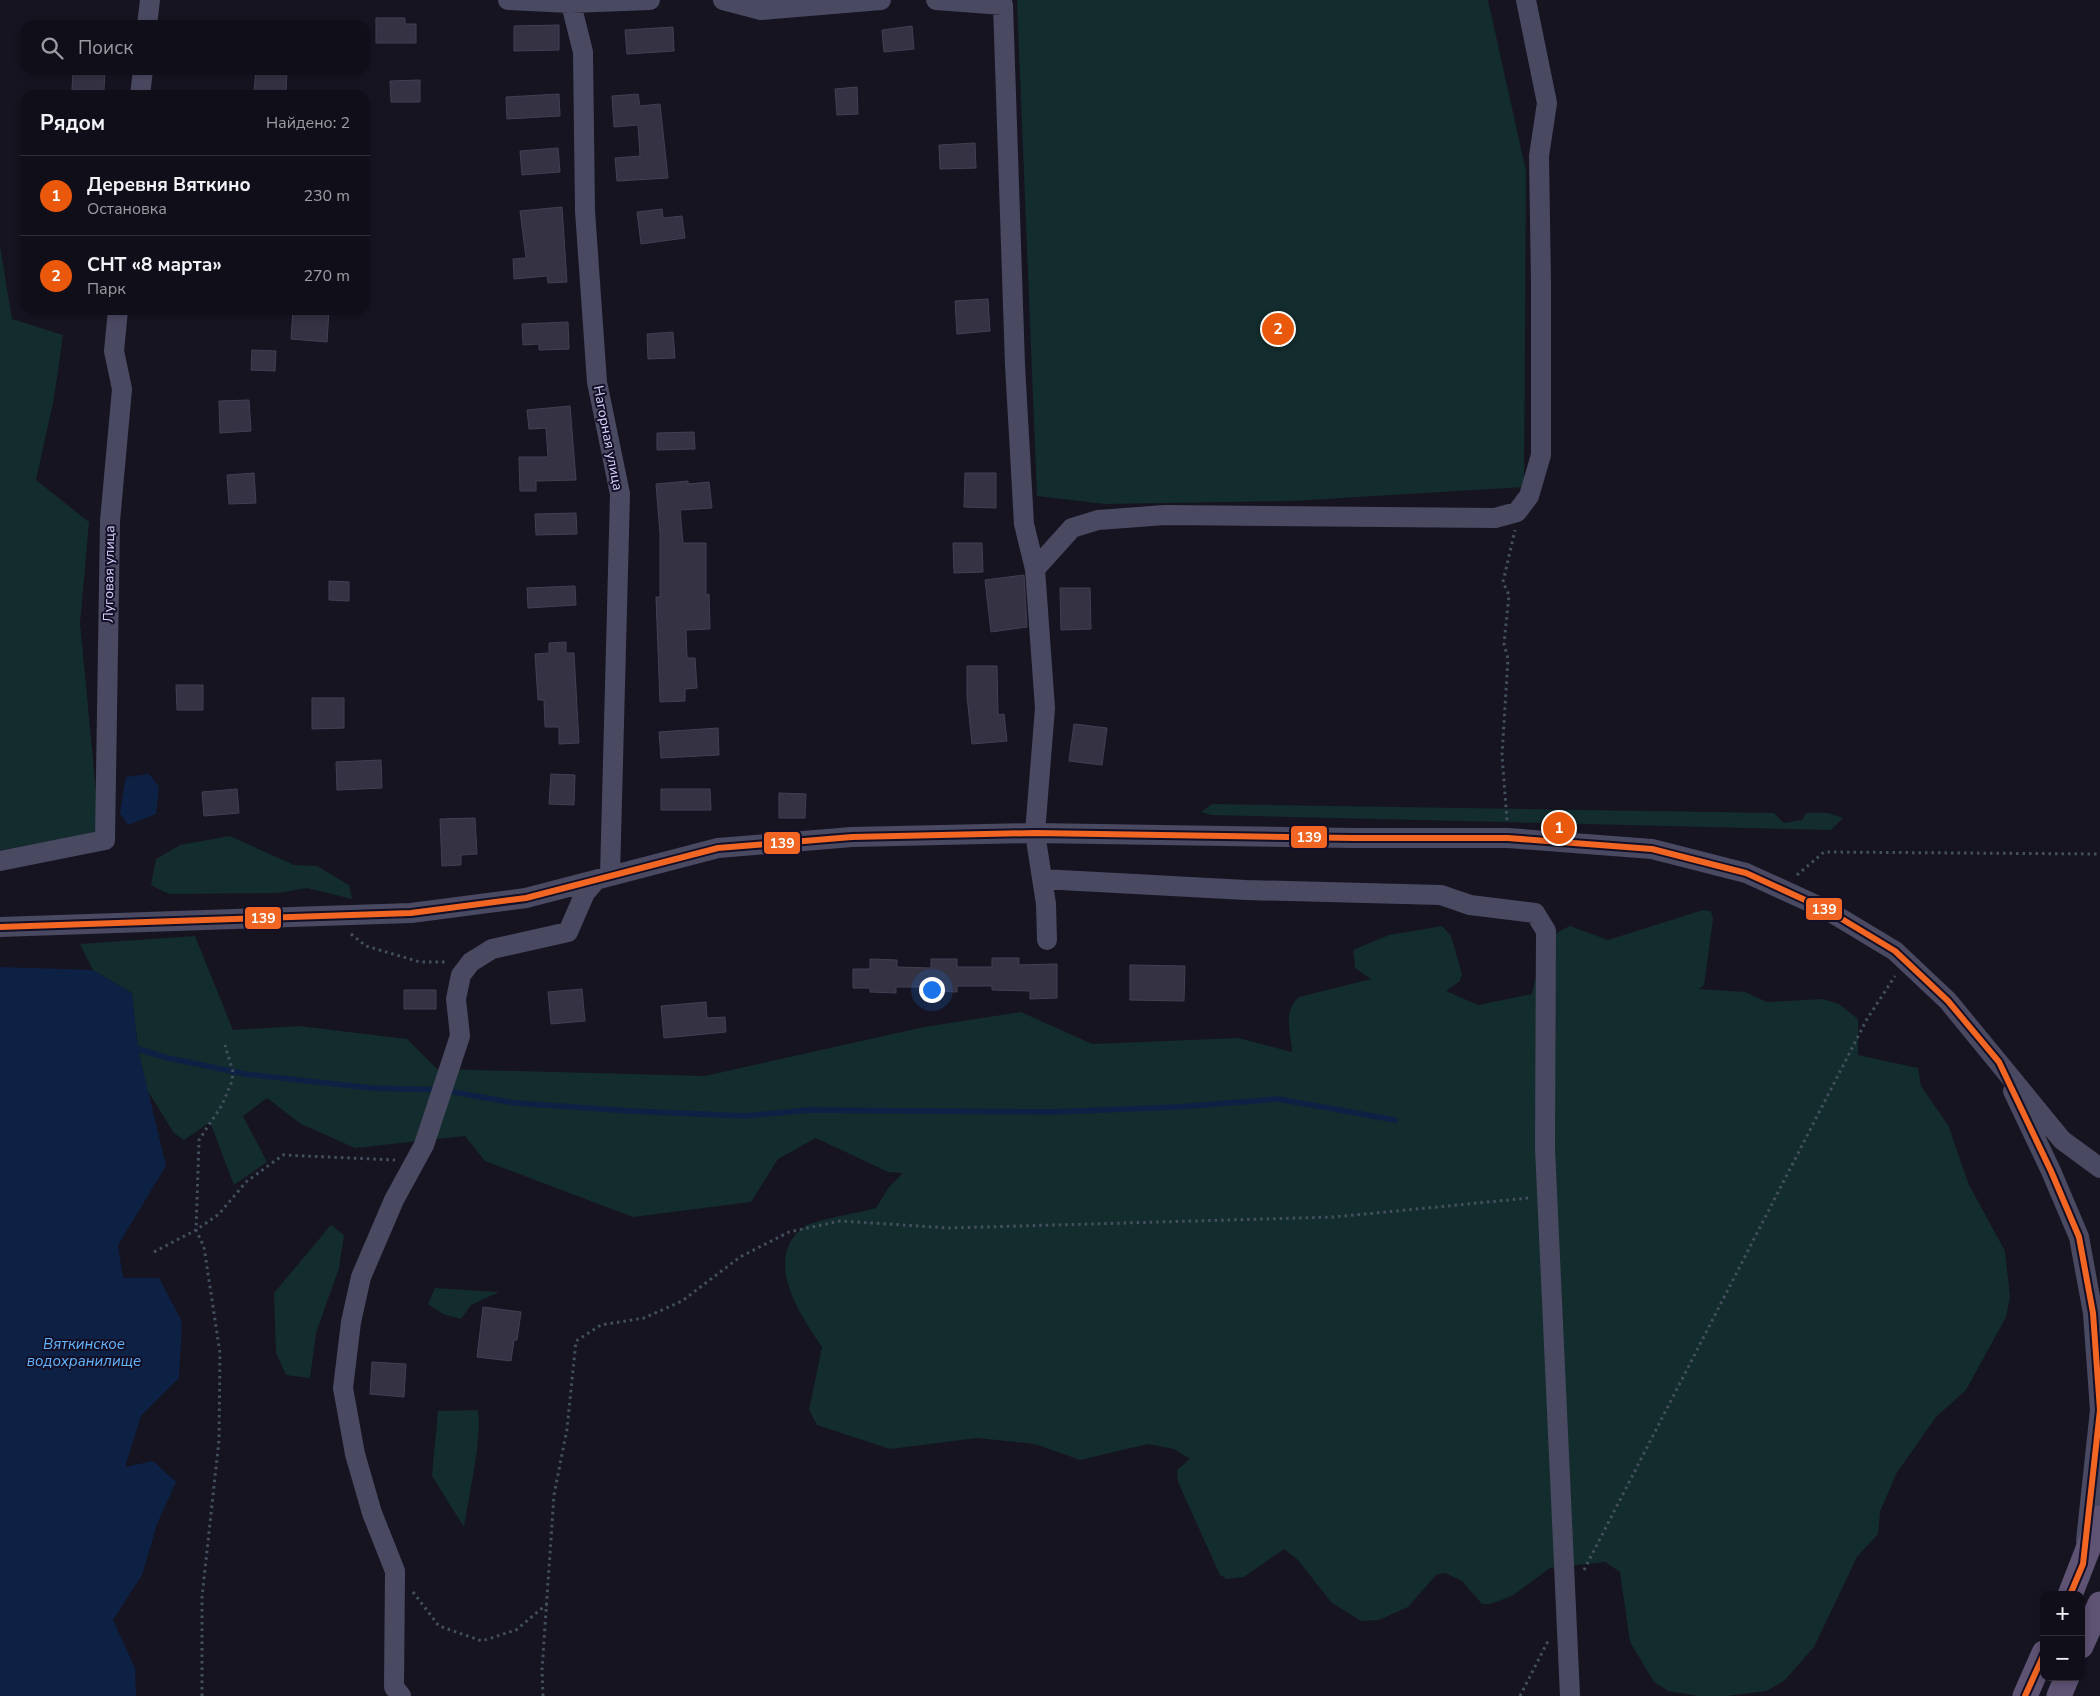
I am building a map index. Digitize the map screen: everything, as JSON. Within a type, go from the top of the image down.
[{"type":"main road","points":[[2072,1591],[2100,1518]]},
{"type":"main road","points":[[2085,1637],[2100,1604]]},
{"type":"main road","points":[[2025,1696],[2040,1662]]},
{"type":"main road","points":[[2059,1696],[2065,1681]]},
{"type":"street","points":[[148,20],[150,0]]},
{"type":"street","points":[[508,0],[650,0]]},
{"type":"street","points":[[723,0],[761,10],[881,0]]},
{"type":"street","points":[[936,0],[1003,5],[1015,365],[1024,524],[1035,569],[1046,708],[1035,833],[1046,904],[1046,940]]},
{"type":"street","points":[[1035,569],[1072,528],[1098,520],[1166,516],[1495,518],[1517,512],[1529,496],[1541,455],[1539,156],[1547,103],[1526,0]]},
{"type":"street","name":"Нагорная улица","points":[[570,1],[583,52],[585,211],[597,382],[620,494],[603,878]]},
{"type":"street","points":[[141,90],[142,75]]},
{"type":"street","name":"Луговая улица","points":[[0,861],[105,840],[110,521],[122,388],[114,351],[118,315]]},
{"type":"street","points":[[0,927],[411,913],[526,898],[718,848],[852,837],[1035,833],[1259,837],[1508,838],[1652,849],[1746,873],[1828,910],[1895,951],[1948,1001],[2062,1140],[2100,1168]]},
{"type":"street","points":[[398,1692],[395,1571],[370,1504],[356,1454],[343,1388],[351,1322],[362,1277],[394,1200],[424,1145],[460,1036],[456,999],[461,975],[471,962],[492,949],[568,932],[585,894],[603,878]]},
{"type":"street","points":[[1042,879],[1246,890],[1441,895],[1470,905],[1535,913],[1546,931],[1545,1148],[1570,1696]]},
{"type":"street","points":[[1999,1062],[2051,1171],[2079,1237],[2093,1313],[2100,1410],[2083,1564]]},
{"type":"path","points":[[1508,838],[1502,756],[1508,659],[1504,644],[1510,595],[1503,582],[1514,541],[1517,512]]},
{"type":"path","points":[[1781,889],[1824,852],[2100,854]]},
{"type":"path","points":[[347,931],[366,946],[420,962],[471,962]]},
{"type":"path","points":[[1584,1571],[1867,1019],[1904,960]]},
{"type":"path","points":[[202,1696],[202,1597],[219,1440],[220,1354],[204,1247],[196,1230],[199,1140],[222,1105],[232,1081],[234,1072],[225,1045]]},
{"type":"path","points":[[154,1252],[196,1230],[219,1214],[246,1182],[283,1155],[392,1161],[424,1145]]},
{"type":"path","points":[[543,1696],[542,1670],[554,1495],[567,1429],[576,1341],[601,1325],[644,1318],[682,1301],[740,1257],[789,1232],[840,1221],[950,1228],[1334,1217],[1547,1196]]},
{"type":"path","points":[[395,1571],[439,1626],[482,1641],[516,1630],[546,1604]]},
{"type":"path","points":[[1520,1696],[1549,1639]]},
{"type":"green space","points":[[1017,0],[1488,0],[1526,171],[1524,487],[1292,501],[1105,504],[1037,496]]},
{"type":"green space","points":[[0,246],[12,319],[63,335],[54,398],[36,480],[89,522],[80,623],[100,833],[0,850]]},
{"type":"green space","points":[[1212,804],[1774,813],[1784,823],[1802,820],[1806,813],[1828,813],[1843,818],[1831,830],[1211,815],[1201,812]]},
{"type":"green space","points":[[230,836],[294,865],[317,866],[349,885],[352,899],[307,888],[278,893],[169,894],[151,885],[156,859],[180,845]]},
{"type":"green space","points":[[1703,910],[1711,911],[1713,919],[1704,985],[1699,989],[1745,992],[1767,1002],[1823,999],[1839,1004],[1858,1019],[1858,1055],[1918,1068],[1921,1086],[1948,1125],[1969,1185],[2005,1251],[2010,1297],[2006,1317],[1966,1390],[1936,1417],[1896,1474],[1880,1512],[1878,1534],[1857,1557],[1814,1647],[1784,1681],[1766,1691],[1727,1696],[1699,1696],[1668,1691],[1654,1682],[1630,1642],[1620,1572],[1605,1562],[1550,1568],[1512,1596],[1490,1604],[1482,1604],[1462,1581],[1445,1573],[1436,1575],[1408,1607],[1379,1620],[1361,1621],[1331,1602],[1298,1560],[1284,1549],[1244,1577],[1227,1579],[1220,1575],[1178,1482],[1177,1470],[1190,1459],[1174,1449],[1148,1444],[1080,1460],[1035,1444],[977,1438],[890,1449],[817,1425],[809,1410],[822,1347],[795,1303],[785,1269],[786,1253],[792,1239],[805,1226],[876,1208],[889,1187],[903,1173],[888,1172],[816,1138],[778,1159],[751,1202],[633,1217],[485,1161],[465,1136],[355,1148],[301,1124],[267,1098],[243,1116],[267,1162],[234,1185],[210,1122],[184,1140],[174,1133],[146,1088],[138,1049],[132,993],[93,970],[80,944],[195,936],[233,1030],[299,1026],[407,1039],[437,1069],[705,1076],[924,1027],[1021,1012],[1092,1044],[1238,1038],[1292,1052],[1289,1016],[1294,1003],[1299,997],[1371,979],[1355,968],[1353,950],[1389,935],[1442,926],[1451,936],[1462,974],[1460,981],[1446,991],[1478,1005],[1532,994],[1539,964],[1547,945],[1553,937],[1570,926],[1608,940]]},
{"type":"green space","points":[[331,1225],[344,1235],[339,1268],[316,1333],[310,1378],[286,1375],[276,1353],[274,1293]]},
{"type":"green space","points":[[435,1288],[499,1292],[471,1305],[461,1319],[443,1314],[428,1304]]},
{"type":"green space","points":[[478,1410],[477,1452],[464,1527],[432,1476],[438,1411]]},
{"type":"water","points":[[149,774],[159,787],[156,814],[128,825],[120,813],[126,777]]},
{"type":"water","name":"Вяткинское водохранилище","points":[[0,967],[93,970],[132,993],[138,1049],[166,1166],[118,1245],[123,1278],[159,1278],[182,1322],[179,1378],[141,1416],[125,1467],[153,1461],[176,1482],[157,1524],[142,1575],[113,1620],[135,1668],[136,1696],[0,1696]]},
{"type":"building","points":[[376,18],[405,18],[405,24],[416,24],[416,43],[376,43]]},
{"type":"building","points":[[559,25],[559,50],[514,51],[514,26]]},
{"type":"building","points":[[912,26],[914,49],[884,52],[882,30]]},
{"type":"building","points":[[673,27],[674,51],[627,54],[625,30]]},
{"type":"building","points":[[73,75],[105,75],[104,90],[72,90]]},
{"type":"building","points":[[256,75],[287,75],[286,90],[254,90]]},
{"type":"building","points":[[420,80],[420,102],[391,102],[390,81]]},
{"type":"building","points":[[857,87],[858,114],[837,115],[835,89]]},
{"type":"building","points":[[559,94],[560,116],[507,119],[506,97]]},
{"type":"building","points":[[638,94],[640,106],[660,104],[668,178],[617,181],[615,158],[640,156],[638,125],[614,127],[612,96]]},
{"type":"building","points":[[975,143],[976,168],[940,169],[939,145]]},
{"type":"building","points":[[558,148],[560,172],[522,175],[520,151]]},
{"type":"building","points":[[562,207],[567,282],[548,283],[547,276],[514,279],[513,259],[526,258],[520,211]]},
{"type":"building","points":[[662,209],[663,218],[682,216],[685,238],[641,244],[637,212]]},
{"type":"building","points":[[988,299],[990,331],[957,334],[955,301]]},
{"type":"building","points":[[293,315],[329,315],[327,342],[291,339]]},
{"type":"building","points":[[568,322],[569,349],[539,350],[539,344],[523,345],[522,324]]},
{"type":"building","points":[[673,332],[675,358],[648,359],[647,334]]},
{"type":"building","points":[[252,350],[276,351],[275,371],[251,370]]},
{"type":"building","points":[[249,400],[251,431],[220,433],[219,401]]},
{"type":"building","points":[[570,406],[576,480],[536,481],[536,491],[520,491],[519,457],[548,457],[546,428],[529,429],[527,410]]},
{"type":"building","points":[[694,432],[695,449],[657,450],[657,433]]},
{"type":"building","points":[[254,473],[256,503],[229,504],[227,475]]},
{"type":"building","points":[[965,473],[996,473],[996,508],[964,507]]},
{"type":"building","points":[[688,481],[688,484],[709,482],[712,508],[680,510],[683,543],[706,543],[706,595],[709,594],[710,629],[686,630],[687,658],[695,658],[697,688],[685,689],[685,701],[660,702],[656,597],[660,597],[660,533],[656,484]]},
{"type":"building","points":[[576,513],[577,534],[536,535],[535,514]]},
{"type":"building","points":[[953,543],[982,543],[983,572],[954,573]]},
{"type":"building","points":[[1024,575],[1027,627],[991,632],[985,580]]},
{"type":"building","points":[[329,581],[349,582],[349,601],[329,600]]},
{"type":"building","points":[[575,586],[576,605],[528,608],[527,588]]},
{"type":"building","points":[[1060,588],[1090,588],[1091,629],[1061,630]]},
{"type":"building","points":[[566,642],[566,653],[574,653],[579,743],[559,744],[559,727],[545,727],[544,700],[538,700],[535,654],[549,653],[549,643]]},
{"type":"building","points":[[967,666],[997,666],[998,715],[1004,714],[1007,741],[972,744],[967,696]]},
{"type":"building","points":[[176,685],[203,685],[203,710],[177,710]]},
{"type":"building","points":[[312,698],[344,698],[344,728],[312,729]]},
{"type":"building","points":[[1074,724],[1107,728],[1102,765],[1069,761]]},
{"type":"building","points":[[718,728],[719,755],[661,758],[659,732]]},
{"type":"building","points":[[381,760],[382,788],[337,790],[336,762]]},
{"type":"building","points":[[551,774],[575,775],[574,805],[549,804]]},
{"type":"building","points":[[237,789],[239,813],[204,816],[202,792]]},
{"type":"building","points":[[661,789],[710,789],[711,810],[661,810]]},
{"type":"building","points":[[779,793],[806,794],[805,818],[779,818]]},
{"type":"building","points":[[475,818],[477,854],[461,855],[461,865],[442,866],[440,819]]},
{"type":"building","points":[[992,958],[1019,958],[1019,965],[1057,964],[1057,998],[1030,999],[1030,991],[992,990],[992,986],[957,986],[957,992],[931,991],[931,987],[896,987],[896,993],[870,992],[870,988],[853,988],[853,969],[870,969],[870,959],[897,960],[897,967],[931,968],[931,959],[957,959],[957,967],[992,967]]},
{"type":"building","points":[[1130,965],[1185,966],[1184,1001],[1130,1000]]},
{"type":"building","points":[[582,989],[585,1021],[551,1024],[548,992]]},
{"type":"building","points":[[404,990],[436,990],[436,1009],[404,1009]]},
{"type":"building","points":[[706,1002],[707,1018],[725,1017],[726,1032],[664,1038],[661,1006]]},
{"type":"building","points":[[483,1307],[521,1312],[517,1340],[514,1340],[511,1361],[477,1357]]},
{"type":"building","points":[[372,1362],[406,1364],[404,1397],[370,1394]]},
{"type":"waterway","points":[[138,1049],[168,1058],[245,1074],[371,1088],[442,1090],[515,1103],[631,1111],[746,1116],[808,1110],[1051,1112],[1178,1107],[1278,1099],[1395,1120]]},
{"type":"transit line","name":"139","points":[[0,927],[411,913],[526,898],[718,848],[852,837],[1035,833],[1353,838],[1508,838],[1652,849],[1746,873],[1827,910],[1895,951],[1948,1001],[1999,1062],[2051,1171],[2079,1237],[2093,1313],[2100,1410],[2083,1564],[2072,1591]]},
{"type":"transit line","name":"139","points":[[2025,1696],[2040,1663]]},
{"type":"place","name":"СНТ «8 марта»","points":[[1278,329]]},
{"type":"place","name":"Деревня Вяткино","points":[[1559,828]]}]
